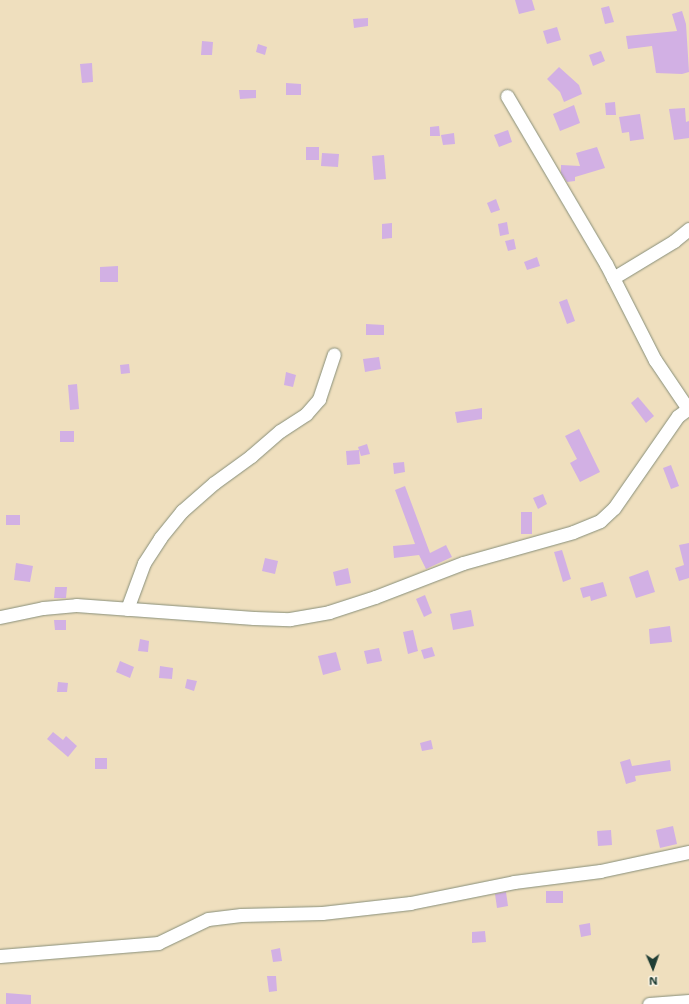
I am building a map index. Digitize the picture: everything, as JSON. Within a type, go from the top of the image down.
[{"type":"street","points":[[0,617],[43,608],[76,605],[254,618],[290,618],[329,612],[375,597],[463,562],[573,532],[600,521],[614,508],[678,416],[688,408],[655,360],[613,278],[556,174],[507,96]]},
{"type":"street","points":[[613,278],[674,241],[689,229]]},
{"type":"street","points":[[127,609],[144,563],[160,538],[182,511],[214,483],[251,456],[280,431],[306,414],[320,399],[334,354]]},
{"type":"street","points":[[0,956],[158,943],[208,919],[241,914],[322,913],[410,903],[514,882],[600,871],[689,852]]},
{"type":"street","points":[[649,1004],[689,1001]]},
{"type":"building","points":[[515,0],[532,0],[535,10],[519,14]]},
{"type":"building","points":[[609,6],[614,22],[605,24],[601,8]]},
{"type":"building","points":[[682,11],[686,24],[689,72],[682,74],[656,73],[652,46],[628,49],[626,36],[677,31],[672,14]]},
{"type":"building","points":[[368,18],[368,26],[354,28],[353,19]]},
{"type":"building","points":[[557,27],[561,40],[547,44],[543,31]]},
{"type":"building","points":[[202,41],[213,42],[212,55],[201,55]]},
{"type":"building","points":[[258,44],[267,47],[265,55],[256,52]]},
{"type":"building","points":[[601,51],[605,61],[593,66],[589,55]]},
{"type":"building","points":[[92,63],[93,82],[82,83],[80,64]]},
{"type":"building","points":[[559,67],[579,85],[582,94],[564,102],[560,92],[547,79]]},
{"type":"building","points":[[286,83],[301,84],[301,95],[286,95]]},
{"type":"building","points":[[239,90],[256,90],[256,98],[240,99]]},
{"type":"building","points":[[615,102],[616,115],[606,115],[605,103]]},
{"type":"building","points":[[574,105],[580,123],[560,131],[553,114]]},
{"type":"building","points":[[685,108],[686,122],[689,121],[689,138],[674,140],[669,109]]},
{"type":"building","points":[[640,114],[644,139],[630,141],[629,132],[622,133],[619,117]]},
{"type":"building","points":[[439,126],[440,136],[430,136],[430,127]]},
{"type":"building","points":[[508,130],[512,142],[499,147],[494,135]]},
{"type":"building","points":[[454,133],[455,144],[443,145],[441,135]]},
{"type":"building","points":[[306,147],[319,147],[319,160],[306,160]]},
{"type":"building","points":[[597,147],[605,168],[575,177],[575,181],[567,182],[561,173],[561,165],[580,166],[576,153]]},
{"type":"building","points":[[322,153],[339,154],[338,167],[321,166]]},
{"type":"building","points":[[384,155],[386,179],[374,180],[372,156]]},
{"type":"building","points":[[496,199],[500,210],[491,213],[487,203]]},
{"type":"building","points":[[507,222],[509,234],[500,236],[498,224]]},
{"type":"building","points":[[392,223],[392,238],[382,239],[382,224]]},
{"type":"building","points":[[514,239],[516,249],[508,251],[505,241]]},
{"type":"building","points":[[537,257],[540,266],[527,270],[524,262]]},
{"type":"building","points":[[118,266],[118,282],[100,282],[100,267]]},
{"type":"building","points":[[567,299],[575,321],[567,324],[559,302]]},
{"type":"building","points":[[366,324],[384,325],[384,335],[366,335]]},
{"type":"building","points":[[379,357],[381,369],[365,372],[363,359]]},
{"type":"building","points":[[129,364],[130,373],[121,374],[120,365]]},
{"type":"building","points":[[286,372],[296,375],[293,387],[284,385]]},
{"type":"building","points":[[77,384],[79,409],[70,410],[68,385]]},
{"type":"building","points":[[638,397],[654,416],[646,423],[631,403]]},
{"type":"building","points":[[482,408],[482,419],[457,423],[455,412]]},
{"type":"building","points":[[579,429],[600,472],[580,482],[570,463],[577,459],[565,436]]},
{"type":"building","points":[[60,431],[74,431],[74,442],[60,442]]},
{"type":"building","points":[[367,444],[370,454],[361,456],[358,447]]},
{"type":"building","points":[[359,450],[360,464],[347,465],[346,451]]},
{"type":"building","points":[[404,462],[405,472],[394,474],[393,463]]},
{"type":"building","points":[[671,465],[679,486],[671,489],[663,468]]},
{"type":"building","points":[[405,486],[430,553],[446,545],[452,557],[426,569],[419,555],[394,558],[393,546],[415,544],[395,490]]},
{"type":"building","points":[[543,494],[547,504],[538,509],[533,498]]},
{"type":"building","points":[[521,512],[532,512],[532,534],[521,534]]},
{"type":"building","points":[[6,515],[20,515],[20,525],[6,525]]},
{"type":"building","points":[[689,543],[689,578],[679,581],[675,568],[684,565],[679,545]]},
{"type":"building","points":[[562,550],[571,579],[563,582],[554,552]]},
{"type":"building","points":[[265,558],[278,561],[275,574],[262,571]]},
{"type":"building","points":[[16,563],[33,566],[30,582],[14,580]]},
{"type":"building","points":[[348,568],[351,583],[336,586],[333,572]]},
{"type":"building","points":[[648,570],[655,592],[636,598],[629,577]]},
{"type":"building","points":[[603,582],[607,596],[591,601],[590,596],[583,598],[580,588]]},
{"type":"building","points":[[55,587],[67,587],[66,598],[54,598]]},
{"type":"building","points":[[425,595],[432,613],[424,617],[416,599]]},
{"type":"building","points":[[471,610],[474,626],[453,630],[450,614]]},
{"type":"building","points":[[54,620],[66,620],[66,630],[55,630]]},
{"type":"building","points":[[670,626],[672,642],[650,644],[649,629]]},
{"type":"building","points":[[413,630],[418,651],[408,654],[403,632]]},
{"type":"building","points":[[140,639],[149,641],[148,652],[138,651]]},
{"type":"building","points":[[432,647],[435,656],[424,659],[421,650]]},
{"type":"building","points":[[379,648],[382,661],[367,664],[364,651]]},
{"type":"building","points":[[336,652],[341,670],[323,675],[318,656]]},
{"type":"building","points":[[120,661],[134,667],[130,678],[116,672]]},
{"type":"building","points":[[160,666],[173,668],[172,679],[159,678]]},
{"type":"building","points":[[187,679],[197,681],[194,691],[185,688]]},
{"type":"building","points":[[58,682],[68,683],[67,692],[57,692]]},
{"type":"building","points":[[53,732],[63,740],[66,736],[77,746],[68,757],[47,739]]},
{"type":"building","points":[[431,740],[433,749],[422,751],[420,743]]},
{"type":"building","points":[[95,758],[107,758],[107,769],[95,769]]},
{"type":"building","points":[[630,759],[632,766],[670,760],[671,771],[635,776],[636,781],[626,784],[620,762]]},
{"type":"building","points":[[673,826],[677,844],[660,848],[656,830]]},
{"type":"building","points":[[611,830],[612,845],[598,846],[597,831]]},
{"type":"building","points":[[546,891],[563,891],[563,903],[546,903]]},
{"type":"building","points":[[506,892],[508,906],[497,908],[495,894]]},
{"type":"building","points":[[590,923],[591,935],[581,937],[579,925]]},
{"type":"building","points":[[485,931],[486,942],[472,943],[472,932]]},
{"type":"building","points":[[280,948],[282,961],[273,962],[271,950]]},
{"type":"building","points":[[267,976],[276,976],[277,991],[269,992]]},
{"type":"building","points":[[6,993],[31,995],[31,1004],[6,1004]]}]
